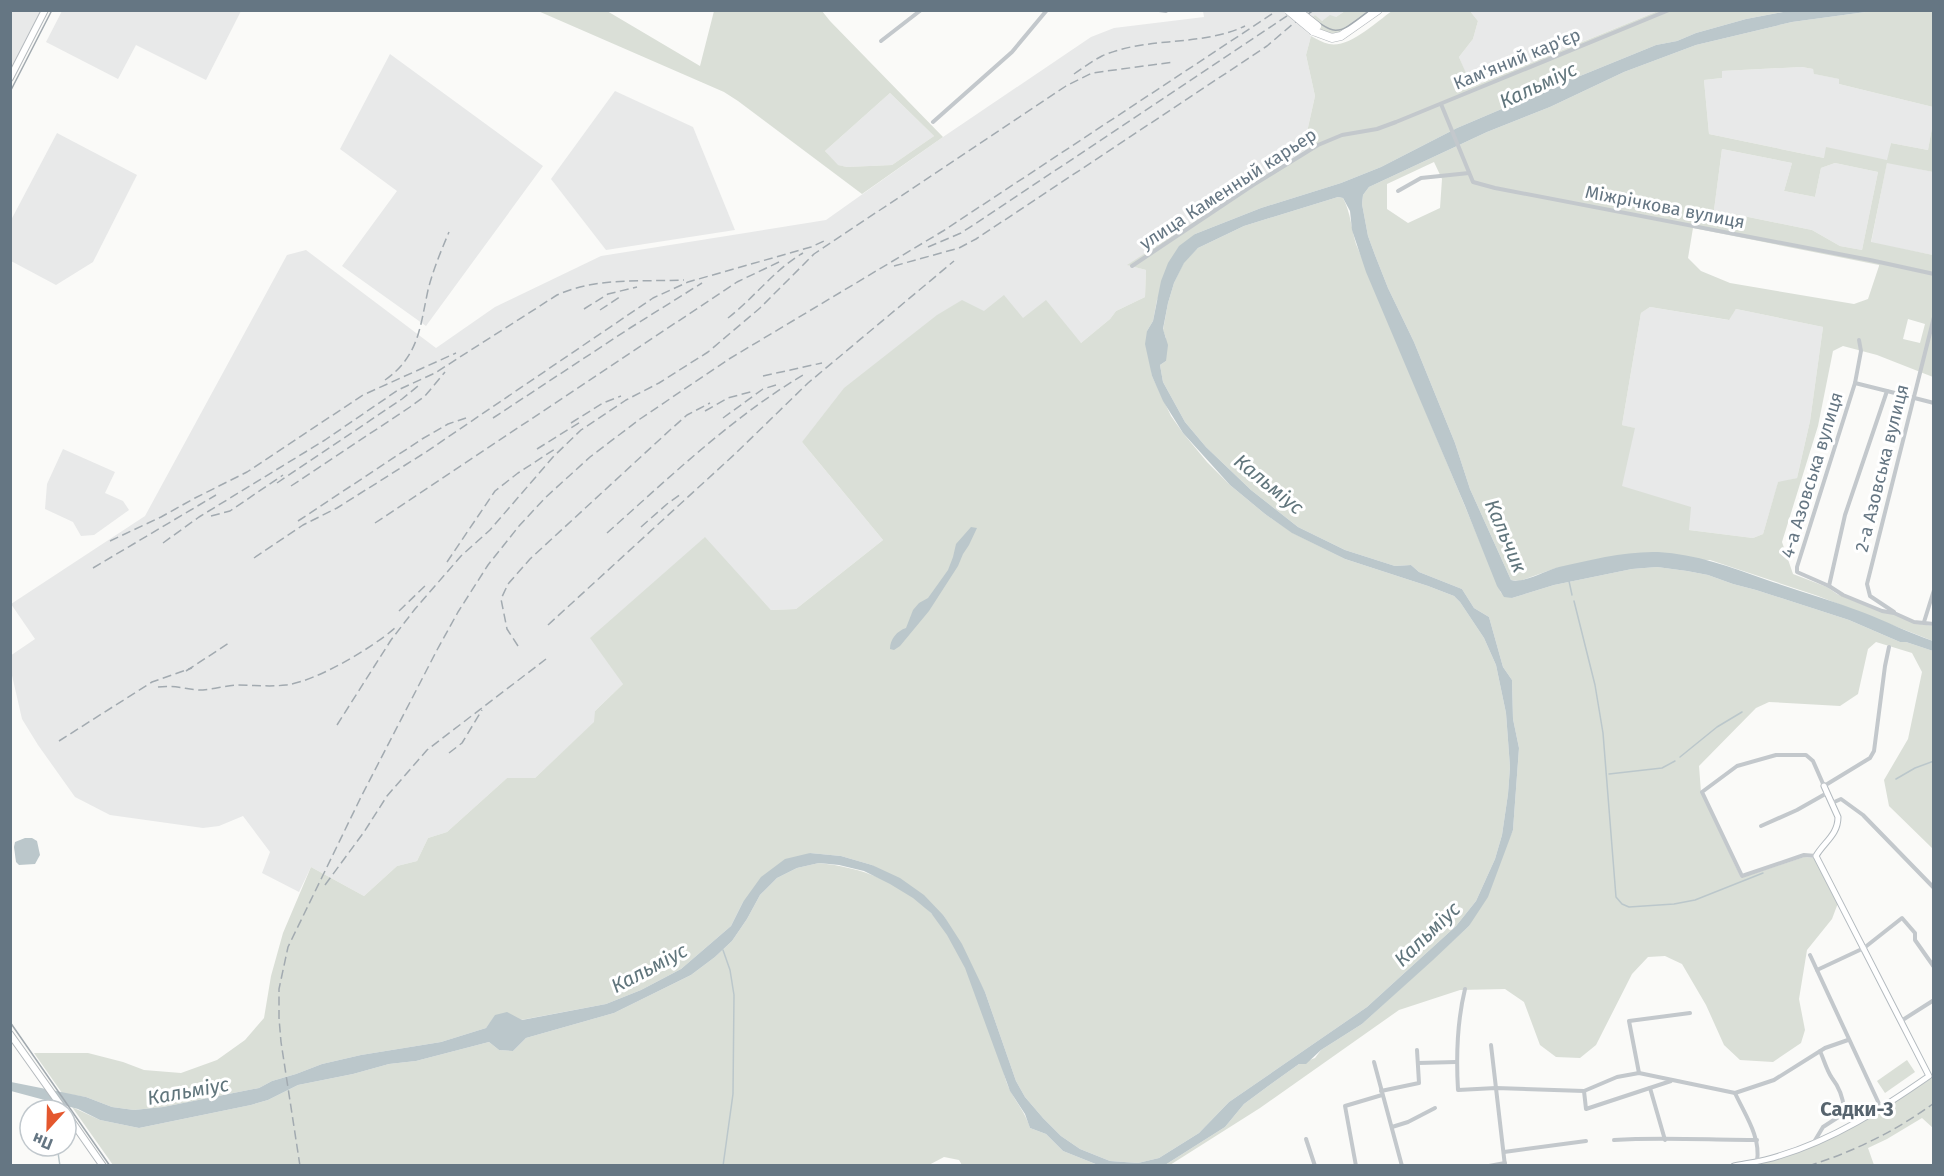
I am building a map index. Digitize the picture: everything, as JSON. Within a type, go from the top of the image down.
[{"type":"highway","points":[[1288,10],[1326,36],[1336,38],[1346,34],[1378,10]]},
{"type":"highway","points":[[1297,10],[1315,29]]},
{"type":"main road","points":[[10,78],[45,10]]},
{"type":"main road","points":[[10,1034],[55,1098]]},
{"type":"main road","points":[[78,1131],[103,1166]]},
{"type":"street","points":[[881,40],[921,10]]},
{"type":"street","points":[[933,122],[1012,52],[1047,10]]},
{"type":"street","points":[[1160,10],[1167,11]]},
{"type":"street","name":"Кам'яний кар'єр","points":[[1441,104],[1669,10]]},
{"type":"street","points":[[1398,191],[1421,178],[1469,173],[1441,104]]},
{"type":"street","name":"улица Каменный карьер","points":[[1132,266],[1253,185],[1318,145],[1342,135],[1377,129],[1441,104]]},
{"type":"street","name":"Міжрічкова вулиця","points":[[1469,173],[1473,182],[1495,188],[1934,274]]},
{"type":"street","name":"2-а Азовська вулиця","points":[[1894,613],[1871,597],[1867,584],[1934,317]]},
{"type":"street","name":"4-а Азовська вулиця","points":[[1829,586],[1799,574],[1797,567],[1856,383],[1861,351],[1859,340]]},
{"type":"street","name":"4-а Азовська вулиця","points":[[1856,383],[1934,403]]},
{"type":"street","points":[[1887,391],[1845,515],[1829,586],[1847,597],[1882,611],[1894,613],[1914,622],[1934,624]]},
{"type":"street","points":[[1924,622],[1934,590]]},
{"type":"street","points":[[1824,786],[1868,759],[1873,753],[1889,646]]},
{"type":"street","points":[[1776,755],[1810,757],[1838,817],[1836,828],[1816,856],[1803,855],[1742,876],[1702,792],[1737,766],[1776,755]]},
{"type":"street","points":[[1761,826],[1827,793]]},
{"type":"street","points":[[1832,803],[1841,799],[1863,815],[1934,888]]},
{"type":"street","points":[[1734,1166],[1780,1156],[1814,1142],[1881,1109],[1931,1075],[1901,1022],[1816,856]]},
{"type":"street","points":[[1817,970],[1864,948],[1902,918],[1915,933],[1915,940],[1934,968]]},
{"type":"street","points":[[1810,955],[1881,1109]]},
{"type":"street","points":[[1465,989],[1459,1011],[1456,1062],[1458,1090],[1496,1088],[1584,1091],[1617,1077],[1639,1073],[1735,1093],[1774,1080],[1820,1052],[1848,1040]]},
{"type":"street","points":[[1901,1022],[1934,1000]]},
{"type":"street","points":[[1639,1073],[1629,1021],[1690,1013]]},
{"type":"street","points":[[1489,1166],[1505,1164],[1491,1045]]},
{"type":"street","points":[[1356,1166],[1346,1106],[1381,1093],[1419,1083],[1417,1050]]},
{"type":"street","points":[[1814,1142],[1823,1127],[1840,1116],[1844,1109],[1841,1092],[1820,1052]]},
{"type":"street","points":[[1374,1062],[1402,1166]]},
{"type":"street","points":[[1418,1063],[1456,1062]]},
{"type":"street","points":[[1584,1091],[1586,1109],[1673,1080]]},
{"type":"street","points":[[1650,1088],[1665,1140]]},
{"type":"street","points":[[1735,1093],[1757,1140],[1759,1151],[1757,1161]]},
{"type":"street","points":[[1392,1127],[1408,1122],[1435,1108]]},
{"type":"street","points":[[1614,1140],[1645,1138],[1757,1140]]},
{"type":"street","points":[[1306,1139],[1315,1166]]},
{"type":"street","points":[[1504,1152],[1586,1141]]},
{"type":"shaded area","points":[[62,10],[241,11],[206,80],[136,45],[118,79],[46,42]]},
{"type":"shaded area","points":[[11,11],[42,11],[11,72]]},
{"type":"shaded area","points":[[538,11],[607,11],[700,66],[714,11],[822,11],[943,137],[862,194],[724,92]],"holes":[[[890,93],[934,136],[892,165],[847,167],[838,165],[825,151]]]},
{"type":"shaded area","points":[[1203,11],[1345,11],[1336,17],[1321,21],[1315,15],[1301,27],[1311,36],[1306,55],[1315,96],[1305,141],[1309,148],[1128,265],[1146,270],[1145,297],[1116,311],[1110,319],[1081,343],[1023,318],[984,311],[802,442],[883,540],[796,609],[771,610],[704,538],[623,684],[595,711],[595,722],[535,778],[507,778],[447,832],[428,838],[417,861],[397,866],[364,896],[311,867],[299,892],[262,873],[270,852],[243,816],[219,826],[203,828],[110,815],[75,797],[22,719],[11,671],[10,656],[35,639],[11,604],[145,516],[287,255],[306,250],[436,348],[495,307],[601,256],[826,220],[943,137],[1091,37],[1114,28],[1204,17]]},
{"type":"shaded area","points":[[1345,11],[1376,11],[1341,35],[1326,34],[1309,20],[1315,15],[1322,21],[1330,15],[1336,17]]},
{"type":"shaded area","points":[[1392,11],[1470,11],[1478,21],[1473,39],[1459,57],[1472,87],[1658,11],[1788,11],[1746,19],[1696,33],[1677,41],[1656,45],[1580,76],[1532,89],[1518,101],[1457,128],[1381,167],[1341,183],[1261,208],[1195,234],[1157,300],[1153,321],[1147,331],[1152,376],[1171,416],[1207,462],[1265,514],[1293,533],[1345,559],[1454,596],[1484,638],[1496,665],[1506,713],[1510,767],[1502,835],[1495,859],[1476,901],[1456,926],[1367,1007],[1229,1102],[1199,1133],[1159,1158],[1138,1163],[1110,1161],[1080,1149],[1061,1136],[1025,1097],[1016,1081],[985,992],[944,916],[872,865],[841,856],[810,853],[743,902],[731,926],[681,969],[641,990],[606,1004],[521,1020],[496,1015],[486,1028],[441,1042],[322,1064],[272,1081],[259,1088],[163,1107],[134,1110],[112,1107],[86,1097],[62,1093],[34,1053],[88,1053],[144,1070],[181,1073],[217,1060],[245,1040],[264,1018],[271,976],[283,933],[311,867],[364,896],[397,866],[417,861],[428,838],[447,832],[507,778],[535,778],[594,722],[595,711],[623,684],[590,638],[705,537],[771,610],[796,609],[883,540],[802,442],[844,388],[937,315],[962,300],[984,311],[1004,295],[1023,318],[1046,300],[1081,343],[1110,319],[1116,311],[1145,297],[1146,270],[1127,265],[1309,148],[1305,141],[1315,96],[1306,55],[1311,36],[1329,44],[1345,42],[1362,33]]},
{"type":"shaded area","points":[[1470,11],[1658,11],[1471,87],[1459,57],[1473,39],[1478,21]]},
{"type":"shaded area","points":[[1788,11],[1873,11],[1792,22],[1696,45],[1624,72],[1550,107],[1487,132],[1369,187],[1363,195],[1362,204],[1368,236],[1455,443],[1470,489],[1511,580],[1522,580],[1559,567],[1620,554],[1658,552],[1686,555],[1839,603],[1933,641],[1933,651],[1900,642],[1849,620],[1708,575],[1657,567],[1632,569],[1554,585],[1512,598],[1504,597],[1497,586],[1366,272],[1352,230],[1350,211],[1343,198],[1338,197],[1244,226],[1198,248],[1184,263],[1174,283],[1163,329],[1168,345],[1166,361],[1160,365],[1163,382],[1185,422],[1206,447],[1251,490],[1298,527],[1345,550],[1395,566],[1411,565],[1419,572],[1462,589],[1474,608],[1489,617],[1503,667],[1512,680],[1513,719],[1519,748],[1513,830],[1488,897],[1469,926],[1362,1024],[1321,1050],[1306,1064],[1299,1064],[1271,1084],[1244,1104],[1225,1127],[1165,1165],[1098,1165],[1063,1151],[1046,1134],[1030,1128],[1025,1114],[1010,1091],[965,968],[947,935],[931,913],[913,898],[864,871],[819,863],[797,868],[777,878],[760,895],[732,941],[691,975],[614,1013],[526,1038],[513,1051],[499,1050],[489,1042],[416,1061],[389,1064],[298,1085],[268,1100],[251,1105],[139,1128],[100,1120],[78,1109],[78,1098],[37,1098],[11,1091],[11,1082],[86,1097],[112,1107],[134,1110],[163,1107],[259,1088],[272,1081],[322,1064],[441,1042],[486,1028],[495,1015],[507,1012],[522,1020],[606,1004],[641,990],[681,969],[731,926],[743,902],[761,877],[785,859],[810,853],[841,856],[872,865],[900,878],[924,895],[944,916],[962,944],[985,992],[1016,1081],[1025,1097],[1061,1136],[1080,1149],[1110,1161],[1138,1163],[1159,1158],[1199,1133],[1229,1102],[1367,1007],[1456,926],[1476,901],[1495,859],[1502,835],[1510,767],[1506,713],[1496,665],[1484,638],[1460,602],[1454,596],[1428,586],[1345,559],[1292,533],[1230,485],[1183,433],[1163,401],[1152,376],[1145,344],[1147,331],[1153,321],[1161,281],[1168,263],[1179,246],[1195,234],[1261,208],[1341,183],[1381,167],[1457,128],[1518,101],[1532,89],[1580,76],[1656,45],[1677,41],[1696,33],[1746,19]]},
{"type":"shaded area","points":[[1873,11],[1933,11],[1933,107],[1839,84],[1839,79],[1814,74],[1813,69],[1802,67],[1722,71],[1722,78],[1704,80],[1709,134],[1824,158],[1826,147],[1887,160],[1891,143],[1928,150],[1933,122],[1933,172],[1887,163],[1871,242],[1933,255],[1933,377],[1877,355],[1843,346],[1833,351],[1818,426],[1782,542],[1793,574],[1879,611],[1888,611],[1914,623],[1933,626],[1933,641],[1818,596],[1710,560],[1556,568],[1520,581],[1511,580],[1470,489],[1455,443],[1368,236],[1362,204],[1363,195],[1369,187],[1624,72],[1696,45],[1792,22]],"holes":[[[1722,149],[1792,163],[1784,191],[1815,197],[1821,168],[1835,163],[1878,172],[1862,250],[1840,246],[1812,230],[1714,210]],[[1434,162],[1442,179],[1440,208],[1408,223],[1387,209],[1387,184]],[[1693,228],[1879,266],[1868,299],[1854,304],[1730,283],[1701,271],[1688,258]],[[1650,307],[1729,320],[1736,309],[1823,327],[1810,421],[1797,478],[1778,482],[1763,534],[1753,538],[1689,530],[1691,507],[1622,486],[1635,428],[1622,425],[1641,313]],[[1908,319],[1925,324],[1920,343],[1903,339]]]},
{"type":"shaded area","points":[[390,54],[543,166],[426,326],[342,266],[397,191],[340,149]]},
{"type":"shaded area","points":[[1802,67],[1813,69],[1815,74],[1840,79],[1839,84],[1933,107],[1928,150],[1891,143],[1888,160],[1824,158],[1709,134],[1704,80],[1722,78],[1722,71]]},
{"type":"shaded area","points":[[615,91],[693,127],[735,230],[606,250],[551,179]]},
{"type":"shaded area","points":[[890,93],[934,136],[892,165],[847,167],[837,165],[825,151]]},
{"type":"shaded area","points":[[57,133],[137,175],[93,262],[56,285],[11,261],[10,222]]},
{"type":"shaded area","points":[[1722,149],[1792,163],[1784,191],[1815,197],[1821,168],[1835,163],[1878,172],[1862,250],[1840,246],[1812,230],[1714,210]]},
{"type":"shaded area","points":[[1887,162],[1933,172],[1933,255],[1871,243]]},
{"type":"shaded area","points":[[1338,197],[1343,198],[1346,204],[1356,244],[1501,593],[1512,598],[1554,585],[1632,569],[1657,567],[1687,571],[1708,575],[1849,620],[1900,642],[1933,651],[1933,849],[1889,806],[1884,780],[1908,739],[1922,672],[1912,653],[1876,642],[1868,649],[1858,694],[1840,706],[1769,702],[1756,708],[1699,766],[1701,792],[1741,878],[1804,857],[1815,858],[1838,903],[1832,919],[1807,950],[1799,999],[1805,1030],[1801,1043],[1773,1062],[1740,1060],[1724,1045],[1706,1005],[1682,964],[1665,956],[1648,957],[1632,974],[1596,1045],[1580,1058],[1556,1057],[1540,1045],[1524,1002],[1505,989],[1460,990],[1399,1010],[1260,1108],[1170,1165],[1165,1165],[1225,1127],[1244,1104],[1271,1084],[1299,1064],[1315,1058],[1321,1050],[1362,1024],[1469,926],[1513,830],[1519,748],[1513,719],[1512,680],[1503,667],[1489,617],[1474,608],[1462,589],[1419,572],[1411,565],[1395,566],[1345,550],[1298,527],[1251,490],[1206,447],[1185,422],[1163,382],[1160,365],[1166,361],[1166,338],[1163,330],[1174,283],[1184,262],[1198,248],[1244,226]]},
{"type":"shaded area","points":[[1650,307],[1728,320],[1736,309],[1823,327],[1810,421],[1797,478],[1778,483],[1763,534],[1753,538],[1689,530],[1621,486],[1634,428],[1622,425],[1641,313]]},
{"type":"shaded area","points":[[63,449],[115,472],[105,493],[123,501],[129,510],[94,535],[81,536],[73,522],[45,509],[47,484]]},
{"type":"shaded area","points":[[971,527],[977,528],[969,545],[929,611],[900,646],[894,650],[890,649],[895,636],[906,628],[913,610],[928,598],[948,570],[956,544]]},
{"type":"shaded area","points":[[25,838],[37,841],[40,855],[35,864],[19,865],[16,862],[15,842]]},
{"type":"shaded area","points":[[819,863],[850,868],[893,884],[919,901],[943,928],[965,966],[1007,1084],[1030,1128],[1046,1134],[1063,1151],[1098,1165],[962,1165],[959,1160],[944,1157],[927,1166],[113,1165],[78,1115],[78,1110],[100,1120],[139,1128],[251,1105],[268,1100],[298,1085],[389,1064],[416,1061],[489,1042],[499,1050],[513,1051],[526,1038],[614,1013],[691,975],[732,941],[760,895],[777,878],[797,868]]},
{"type":"shaded area","points":[[1907,1060],[1915,1072],[1885,1093],[1877,1081]]},
{"type":"shaded area","points":[[1933,1073],[1933,1128],[1922,1118],[1868,1148],[1874,1165],[1734,1166],[1796,1150],[1882,1109]]},
{"type":"waterway","points":[[1569,581],[1572,595]]},
{"type":"waterway","points":[[1574,601],[1595,685],[1603,733],[1616,897],[1622,904],[1629,907],[1674,904],[1695,900],[1763,873]]},
{"type":"waterway","points":[[1680,757],[1717,727],[1742,712]]},
{"type":"waterway","points":[[1609,774],[1662,768],[1675,761]]},
{"type":"waterway","points":[[1896,779],[1915,768],[1934,761]]},
{"type":"waterway","points":[[723,950],[730,970],[734,995],[733,1094],[723,1166]]},
{"type":"waterway","points":[[59,1158],[60,1166]]},
{"type":"tram line","points":[[10,92],[52,10]]},
{"type":"tram line","points":[[1303,10],[1323,25],[1336,30],[1350,25],[1370,10]]},
{"type":"tram line","points":[[10,1022],[110,1166]]},
{"type":"railway","points":[[300,1166],[279,1018],[279,989],[288,947],[361,797],[437,650],[488,565],[519,526],[546,497],[590,457],[640,419],[729,359],[943,231],[1278,10]]},
{"type":"railway","points":[[928,247],[961,233],[975,224],[1296,10]]},
{"type":"railway","points":[[894,266],[959,248],[976,239],[1267,46],[1294,23],[1314,10]]},
{"type":"railway","points":[[1074,74],[1098,58],[1119,50],[1155,43],[1210,37],[1245,26]]},
{"type":"railway","points":[[337,725],[391,640],[415,609],[461,556],[490,530],[553,457],[581,430],[626,400],[659,383],[708,352],[760,308],[814,254],[1066,86],[1092,73],[1174,62]]},
{"type":"railway","points":[[385,380],[405,361],[416,340],[430,283],[449,232]]},
{"type":"railway","points":[[254,558],[303,525],[337,508],[426,452],[653,298],[688,282],[811,247],[824,241]]},
{"type":"railway","points":[[728,318],[783,267],[803,253]]},
{"type":"railway","points":[[548,625],[736,453],[808,383],[954,261]]},
{"type":"railway","points":[[375,523],[737,282],[779,262]]},
{"type":"railway","points":[[163,543],[199,517],[325,440],[398,390],[435,373],[557,295],[572,289],[603,283],[684,280]]},
{"type":"railway","points":[[493,418],[702,283]]},
{"type":"railway","points":[[584,309],[608,294],[637,287]]},
{"type":"railway","points":[[600,310],[621,296]]},
{"type":"railway","points":[[110,541],[247,472],[363,395],[456,353]]},
{"type":"railway","points":[[763,376],[822,363]]},
{"type":"railway","points":[[291,486],[425,396],[445,372]]},
{"type":"railway","points":[[607,533],[726,429],[803,375]]},
{"type":"railway","points":[[723,418],[763,389],[779,384]]},
{"type":"railway","points":[[277,483],[418,386]]},
{"type":"railway","points":[[705,411],[728,398],[754,391]]},
{"type":"railway","points":[[571,423],[603,403],[621,396]]},
{"type":"railway","points":[[518,646],[507,629],[501,599],[508,584],[530,559],[670,430],[687,415],[710,403]]},
{"type":"railway","points":[[298,521],[422,439],[448,424],[466,418]]},
{"type":"railway","points":[[537,449],[582,421]]},
{"type":"railway","points":[[447,562],[495,491],[555,449]]},
{"type":"railway","points":[[211,516],[230,511],[283,475]]},
{"type":"railway","points":[[641,527],[681,494]]},
{"type":"railway","points":[[93,568],[216,495]]},
{"type":"railway","points":[[399,611],[427,584]]},
{"type":"railway","points":[[158,687],[199,690],[236,685],[280,686],[299,682],[343,662],[373,645],[395,628]]},
{"type":"railway","points":[[186,671],[229,643]]},
{"type":"railway","points":[[325,885],[387,796],[427,750],[546,659]]},
{"type":"railway","points":[[59,741],[152,682],[192,668]]},
{"type":"railway","points":[[449,753],[462,743],[482,710]]},
{"type":"railway","points":[[1808,1166],[1874,1140],[1905,1123],[1934,1103]]},
{"type":"district","name":"Садки-3","points":[[1857,1109]]},
{"type":"water label","name":"Кальміус","points":[[1538,85]]},
{"type":"water label","name":"Кальміус","points":[[1269,484]]},
{"type":"water label","name":"Кальчик","points":[[1506,536]]},
{"type":"water label","name":"Кальміус","points":[[1427,934]]},
{"type":"water label","name":"Кальміус","points":[[649,968]]},
{"type":"water label","name":"Кальміус","points":[[188,1091]]}]
